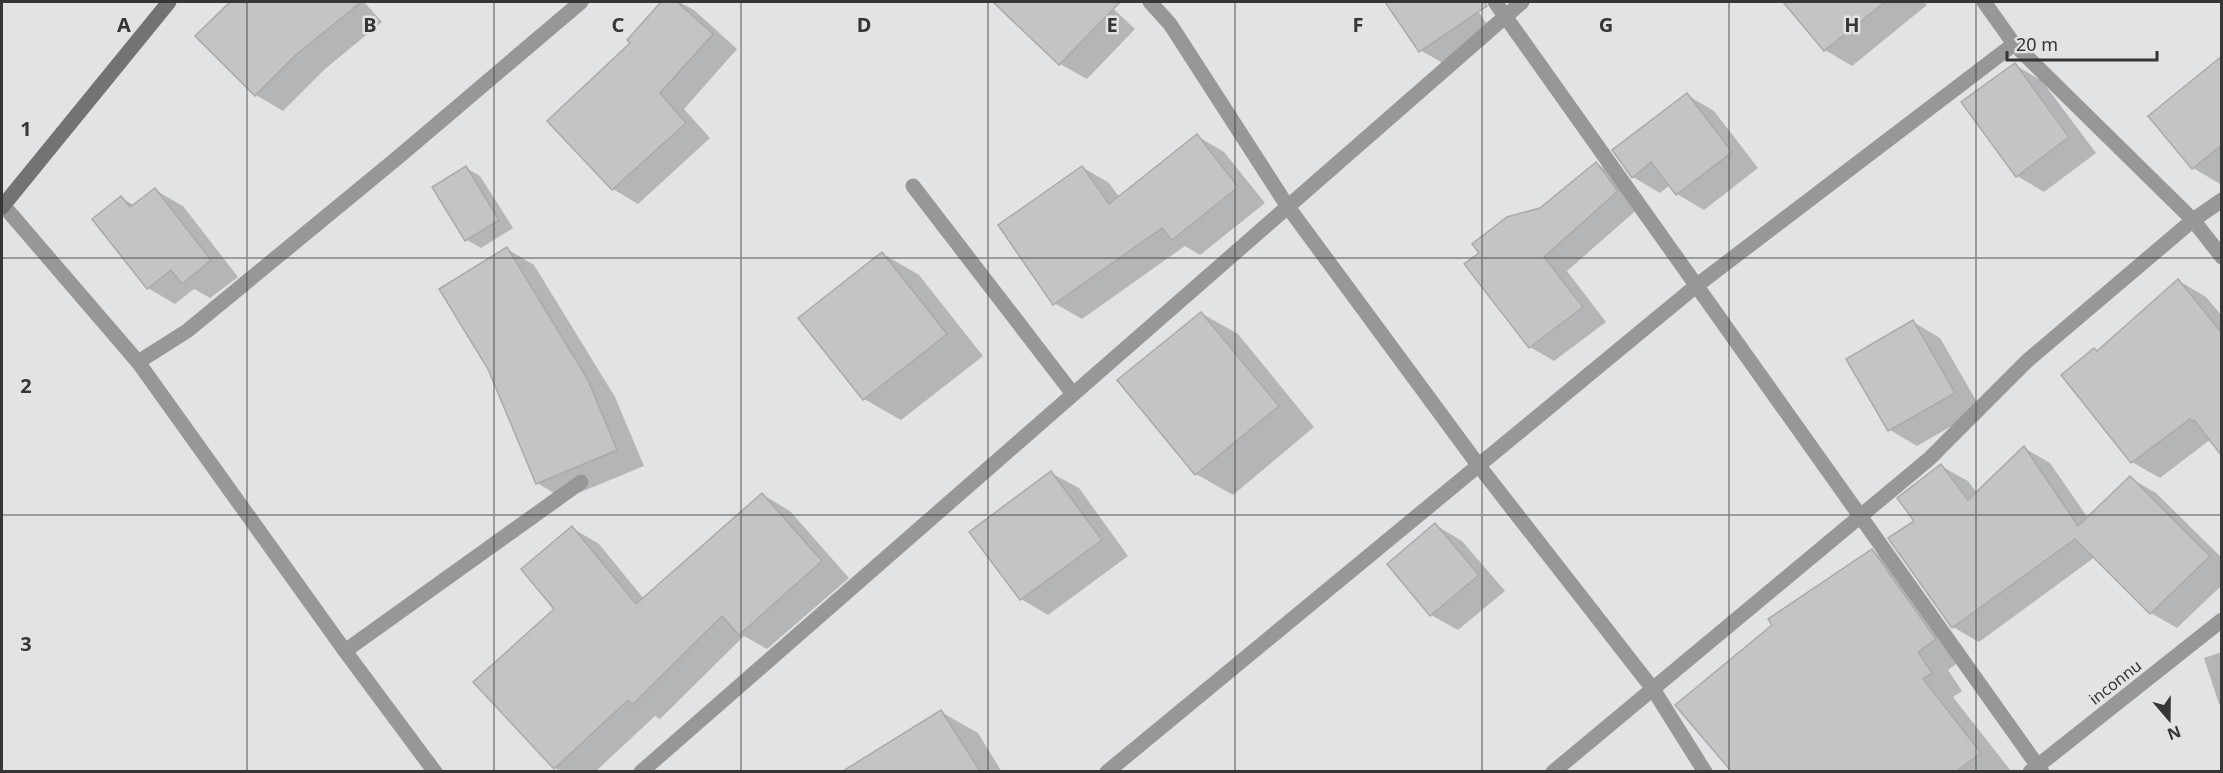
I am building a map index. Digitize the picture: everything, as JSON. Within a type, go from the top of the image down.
[{"type":"main road","points":[[2,206],[170,2]]},
{"type":"street","points":[[138,362],[187,331],[581,2]]},
{"type":"street","points":[[1150,2],[1170,24],[1288,207],[1479,466],[1653,689],[1705,771]]},
{"type":"street","points":[[1495,2],[1860,516],[2036,769]]},
{"type":"street","points":[[641,771],[1522,2]]},
{"type":"street","points":[[1984,2],[2014,44],[2193,220],[2222,257]]},
{"type":"street","points":[[1107,771],[1696,286],[2014,44]]},
{"type":"street","points":[[913,186],[1073,394]]},
{"type":"street","points":[[1553,771],[1929,459],[2027,361],[2193,220],[2222,200]]},
{"type":"street","points":[[2,206],[138,362],[345,651],[435,771]]},
{"type":"street","points":[[345,651],[581,482]]},
{"type":"street","name":"inconnu","points":[[2036,769],[2222,620]]},
{"type":"building","points":[[230,2],[361,2],[297,54],[255,96],[195,36]]},
{"type":"building","points":[[661,2],[677,2],[713,34],[660,93],[686,123],[612,190],[547,121],[630,43],[627,40]]},
{"type":"building","points":[[993,2],[1120,2],[1059,65]]},
{"type":"building","points":[[1385,2],[1485,2],[1487,6],[1419,52]]},
{"type":"building","points":[[1783,2],[1885,2],[1824,51]]},
{"type":"building","points":[[2222,56],[2222,145],[2192,169],[2148,116]]},
{"type":"building","points":[[2015,63],[2069,137],[2016,177],[1961,102]]},
{"type":"building","points":[[1687,93],[1732,152],[1676,195],[1651,162],[1632,178],[1612,150]]},
{"type":"building","points":[[1197,134],[1238,187],[1172,240],[1162,228],[1053,305],[998,225],[1082,166],[1109,204]]},
{"type":"building","points":[[1596,162],[1618,191],[1544,257],[1583,307],[1529,348],[1464,264],[1479,253],[1472,244],[1507,217],[1540,208]]},
{"type":"building","points":[[466,166],[499,220],[465,241],[432,187]]},
{"type":"building","points":[[155,188],[211,260],[182,284],[171,270],[147,289],[92,219],[121,196],[130,207]]},
{"type":"building","points":[[507,247],[588,380],[617,450],[536,484],[488,369],[439,289]]},
{"type":"building","points":[[882,252],[947,334],[863,400],[798,318]]},
{"type":"building","points":[[2178,279],[2222,333],[2222,456],[2194,420],[2190,419],[2131,463],[2061,375],[2094,348],[2097,351]]},
{"type":"building","points":[[1201,312],[1279,406],[1195,475],[1117,380]]},
{"type":"building","points":[[1913,320],[1955,393],[1888,431],[1846,359]]},
{"type":"building","points":[[2024,446],[2078,526],[2130,476],[2210,556],[2150,614],[2075,539],[1952,628],[1888,538],[1914,521],[1897,498],[1941,464],[1968,500]]},
{"type":"building","points":[[1051,471],[1102,540],[1020,600],[969,532]]},
{"type":"building","points":[[762,493],[822,561],[739,635],[722,616],[632,705],[628,700],[554,769],[473,682],[554,609],[521,569],[572,526],[636,604]]},
{"type":"building","points":[[1435,523],[1479,575],[1430,616],[1387,564]]},
{"type":"building","points":[[1872,549],[1936,639],[1918,652],[1932,673],[1923,679],[1981,753],[1957,771],[1731,771],[1675,705],[1772,625],[1768,619]]},
{"type":"building","points":[[941,710],[980,771],[843,771]]}]
